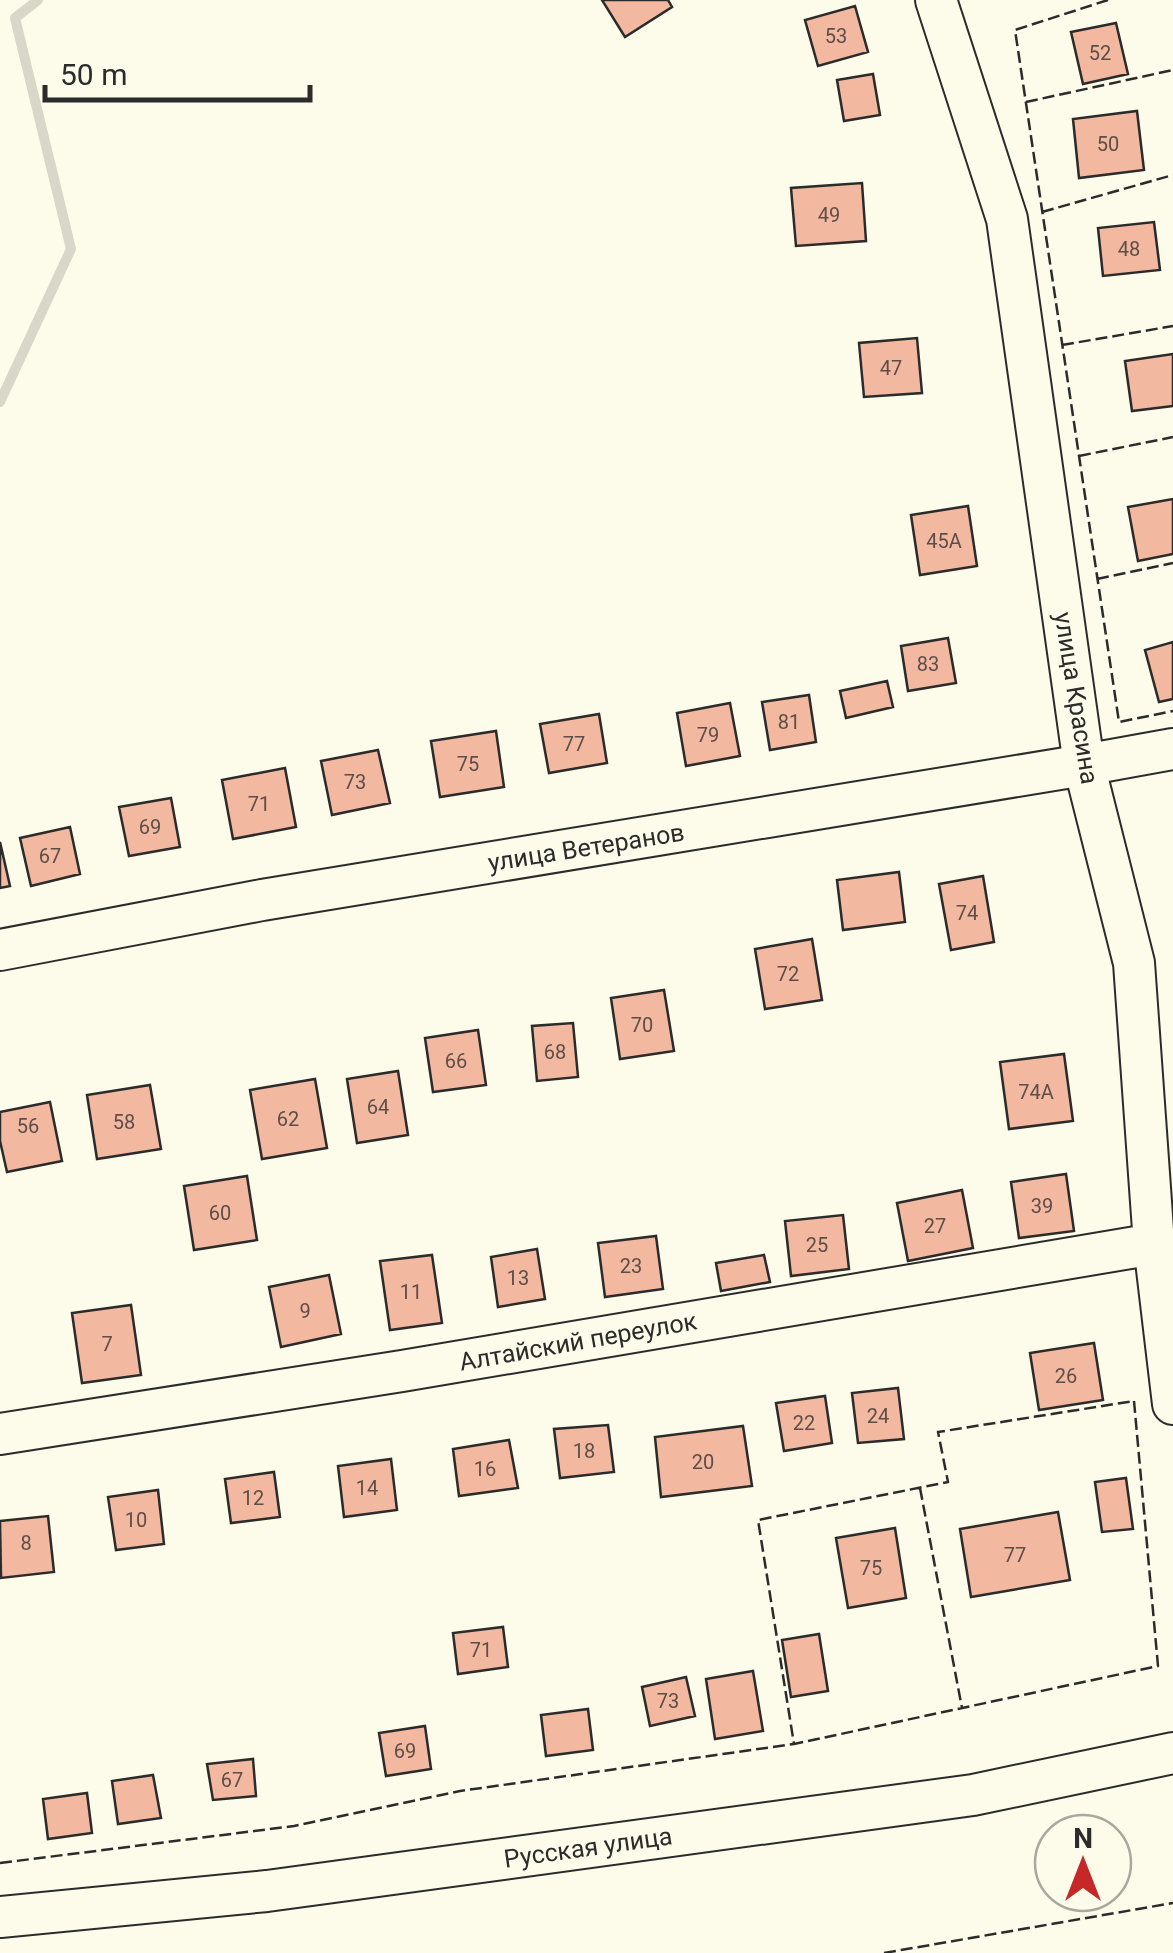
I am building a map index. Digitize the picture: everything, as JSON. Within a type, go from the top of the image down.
[{"type":"street","name":"улица Красина","points":[[936,0],[1007,220],[1084,766],[1134,963],[1154,1244],[1173,1404]]},
{"type":"street","name":"улица Ветеранов","points":[[0,950],[262,900],[1173,749]]},
{"type":"street","name":"Алтайский переулок","points":[[0,1434],[402,1371],[1154,1244]]},
{"type":"street","name":"Русская улица","points":[[0,1916],[267,1890],[973,1794],[1173,1753]]},
{"type":"building","points":[[602,0],[668,0],[672,7],[625,37]]},
{"type":"building","points":[[855,6],[868,52],[818,66],[805,20]]},
{"type":"building","points":[[1116,23],[1128,74],[1083,84],[1071,32]]},
{"type":"building","points":[[873,74],[880,115],[844,121],[837,80]]},
{"type":"building","points":[[1137,111],[1144,170],[1079,178],[1073,119]]},
{"type":"building","points":[[862,183],[866,241],[796,246],[791,188]]},
{"type":"building","points":[[1154,222],[1160,270],[1103,276],[1098,228]]},
{"type":"building","points":[[917,338],[922,393],[864,397],[859,343]]},
{"type":"building","points":[[1173,354],[1173,406],[1132,411],[1125,361]]},
{"type":"building","points":[[1173,499],[1173,554],[1138,561],[1128,507]]},
{"type":"building","points":[[968,506],[977,566],[920,575],[911,515]]},
{"type":"building","points":[[948,638],[956,683],[908,691],[901,646]]},
{"type":"building","points":[[1173,642],[1173,699],[1159,702],[1145,650]]},
{"type":"building","points":[[887,681],[893,707],[846,718],[840,691]]},
{"type":"building","points":[[809,695],[816,742],[770,750],[762,702]]},
{"type":"building","points":[[730,703],[740,756],[686,766],[677,713]]},
{"type":"building","points":[[599,714],[607,763],[549,773],[540,724]]},
{"type":"building","points":[[496,731],[504,787],[440,797],[431,741]]},
{"type":"building","points":[[378,750],[390,803],[332,815],[321,761]]},
{"type":"building","points":[[285,768],[296,827],[233,839],[222,780]]},
{"type":"building","points":[[171,798],[180,847],[129,856],[119,807]]},
{"type":"building","points":[[70,827],[80,874],[31,886],[20,838]]},
{"type":"building","points":[[0,842],[10,886],[0,888]]},
{"type":"building","points":[[899,872],[905,922],[843,930],[837,880]]},
{"type":"building","points":[[983,876],[994,942],[951,950],[939,884]]},
{"type":"building","points":[[812,939],[822,1000],[765,1009],[755,949]]},
{"type":"building","points":[[664,990],[674,1051],[620,1059],[611,998]]},
{"type":"building","points":[[573,1023],[578,1077],[537,1081],[532,1026]]},
{"type":"building","points":[[478,1030],[486,1085],[433,1092],[425,1038]]},
{"type":"building","points":[[1064,1054],[1073,1121],[1009,1129],[1000,1062]]},
{"type":"building","points":[[398,1071],[408,1135],[357,1143],[347,1079]]},
{"type":"building","points":[[315,1079],[327,1148],[262,1159],[250,1090]]},
{"type":"building","points":[[150,1085],[161,1149],[97,1159],[87,1095]]},
{"type":"building","points":[[50,1102],[62,1161],[7,1172],[0,1141],[0,1112]]},
{"type":"building","points":[[1066,1174],[1074,1231],[1019,1238],[1011,1182]]},
{"type":"building","points":[[247,1176],[257,1240],[194,1250],[184,1186]]},
{"type":"building","points":[[962,1190],[973,1248],[908,1261],[897,1203]]},
{"type":"building","points":[[843,1215],[849,1269],[791,1276],[785,1221]]},
{"type":"building","points":[[656,1236],[663,1289],[605,1297],[598,1243]]},
{"type":"building","points":[[537,1249],[545,1299],[498,1307],[491,1257]]},
{"type":"building","points":[[432,1255],[442,1323],[390,1330],[380,1261]]},
{"type":"building","points":[[764,1255],[770,1282],[721,1291],[716,1263]]},
{"type":"building","points":[[329,1275],[341,1334],[281,1347],[269,1287]]},
{"type":"building","points":[[131,1305],[141,1375],[82,1383],[72,1313]]},
{"type":"building","points":[[1094,1343],[1103,1400],[1039,1410],[1030,1353]]},
{"type":"building","points":[[898,1388],[904,1439],[858,1443],[852,1393]]},
{"type":"building","points":[[825,1396],[832,1443],[784,1451],[776,1403]]},
{"type":"building","points":[[608,1425],[614,1472],[560,1478],[554,1429]]},
{"type":"building","points":[[743,1426],[752,1486],[661,1497],[655,1437]]},
{"type":"building","points":[[509,1440],[518,1488],[459,1496],[453,1449]]},
{"type":"building","points":[[391,1459],[397,1510],[344,1517],[338,1466]]},
{"type":"building","points":[[274,1472],[280,1517],[231,1523],[225,1479]]},
{"type":"building","points":[[1126,1478],[1133,1529],[1102,1532],[1095,1482]]},
{"type":"building","points":[[158,1490],[164,1544],[116,1550],[108,1497]]},
{"type":"building","points":[[1058,1512],[1070,1580],[971,1597],[960,1529]]},
{"type":"building","points":[[48,1516],[54,1572],[1,1578],[0,1521]]},
{"type":"building","points":[[895,1528],[906,1598],[848,1608],[836,1538]]},
{"type":"building","points":[[503,1627],[508,1667],[458,1674],[453,1633]]},
{"type":"building","points":[[819,1634],[828,1691],[791,1697],[782,1640]]},
{"type":"building","points":[[753,1671],[763,1731],[715,1739],[706,1679]]},
{"type":"building","points":[[686,1677],[695,1716],[650,1726],[642,1687]]},
{"type":"building","points":[[588,1709],[593,1750],[546,1756],[541,1715]]},
{"type":"building","points":[[425,1726],[431,1769],[386,1776],[379,1733]]},
{"type":"building","points":[[253,1759],[256,1796],[213,1800],[207,1764]]},
{"type":"building","points":[[153,1775],[161,1818],[118,1824],[112,1781]]},
{"type":"building","points":[[87,1793],[92,1833],[48,1839],[43,1799]]},
{"type":"waterway","points":[[0,402],[71,249],[15,18],[38,0]]},
{"type":"fence","points":[[1108,0],[1015,30],[1119,722],[1173,711]]},
{"type":"fence","points":[[1026,102],[1173,70]]},
{"type":"fence","points":[[1042,212],[1173,175]]},
{"type":"fence","points":[[1062,345],[1173,326]]},
{"type":"fence","points":[[1079,456],[1173,437]]},
{"type":"fence","points":[[1097,579],[1173,563]]},
{"type":"fence","points":[[1134,1401],[1158,1666],[794,1744],[758,1520],[948,1482],[938,1432],[1134,1401]]},
{"type":"fence","points":[[920,1488],[962,1708]]},
{"type":"fence","points":[[0,1863],[294,1826],[460,1791],[794,1744]]},
{"type":"fence","points":[[884,1953],[1173,1903]]}]
